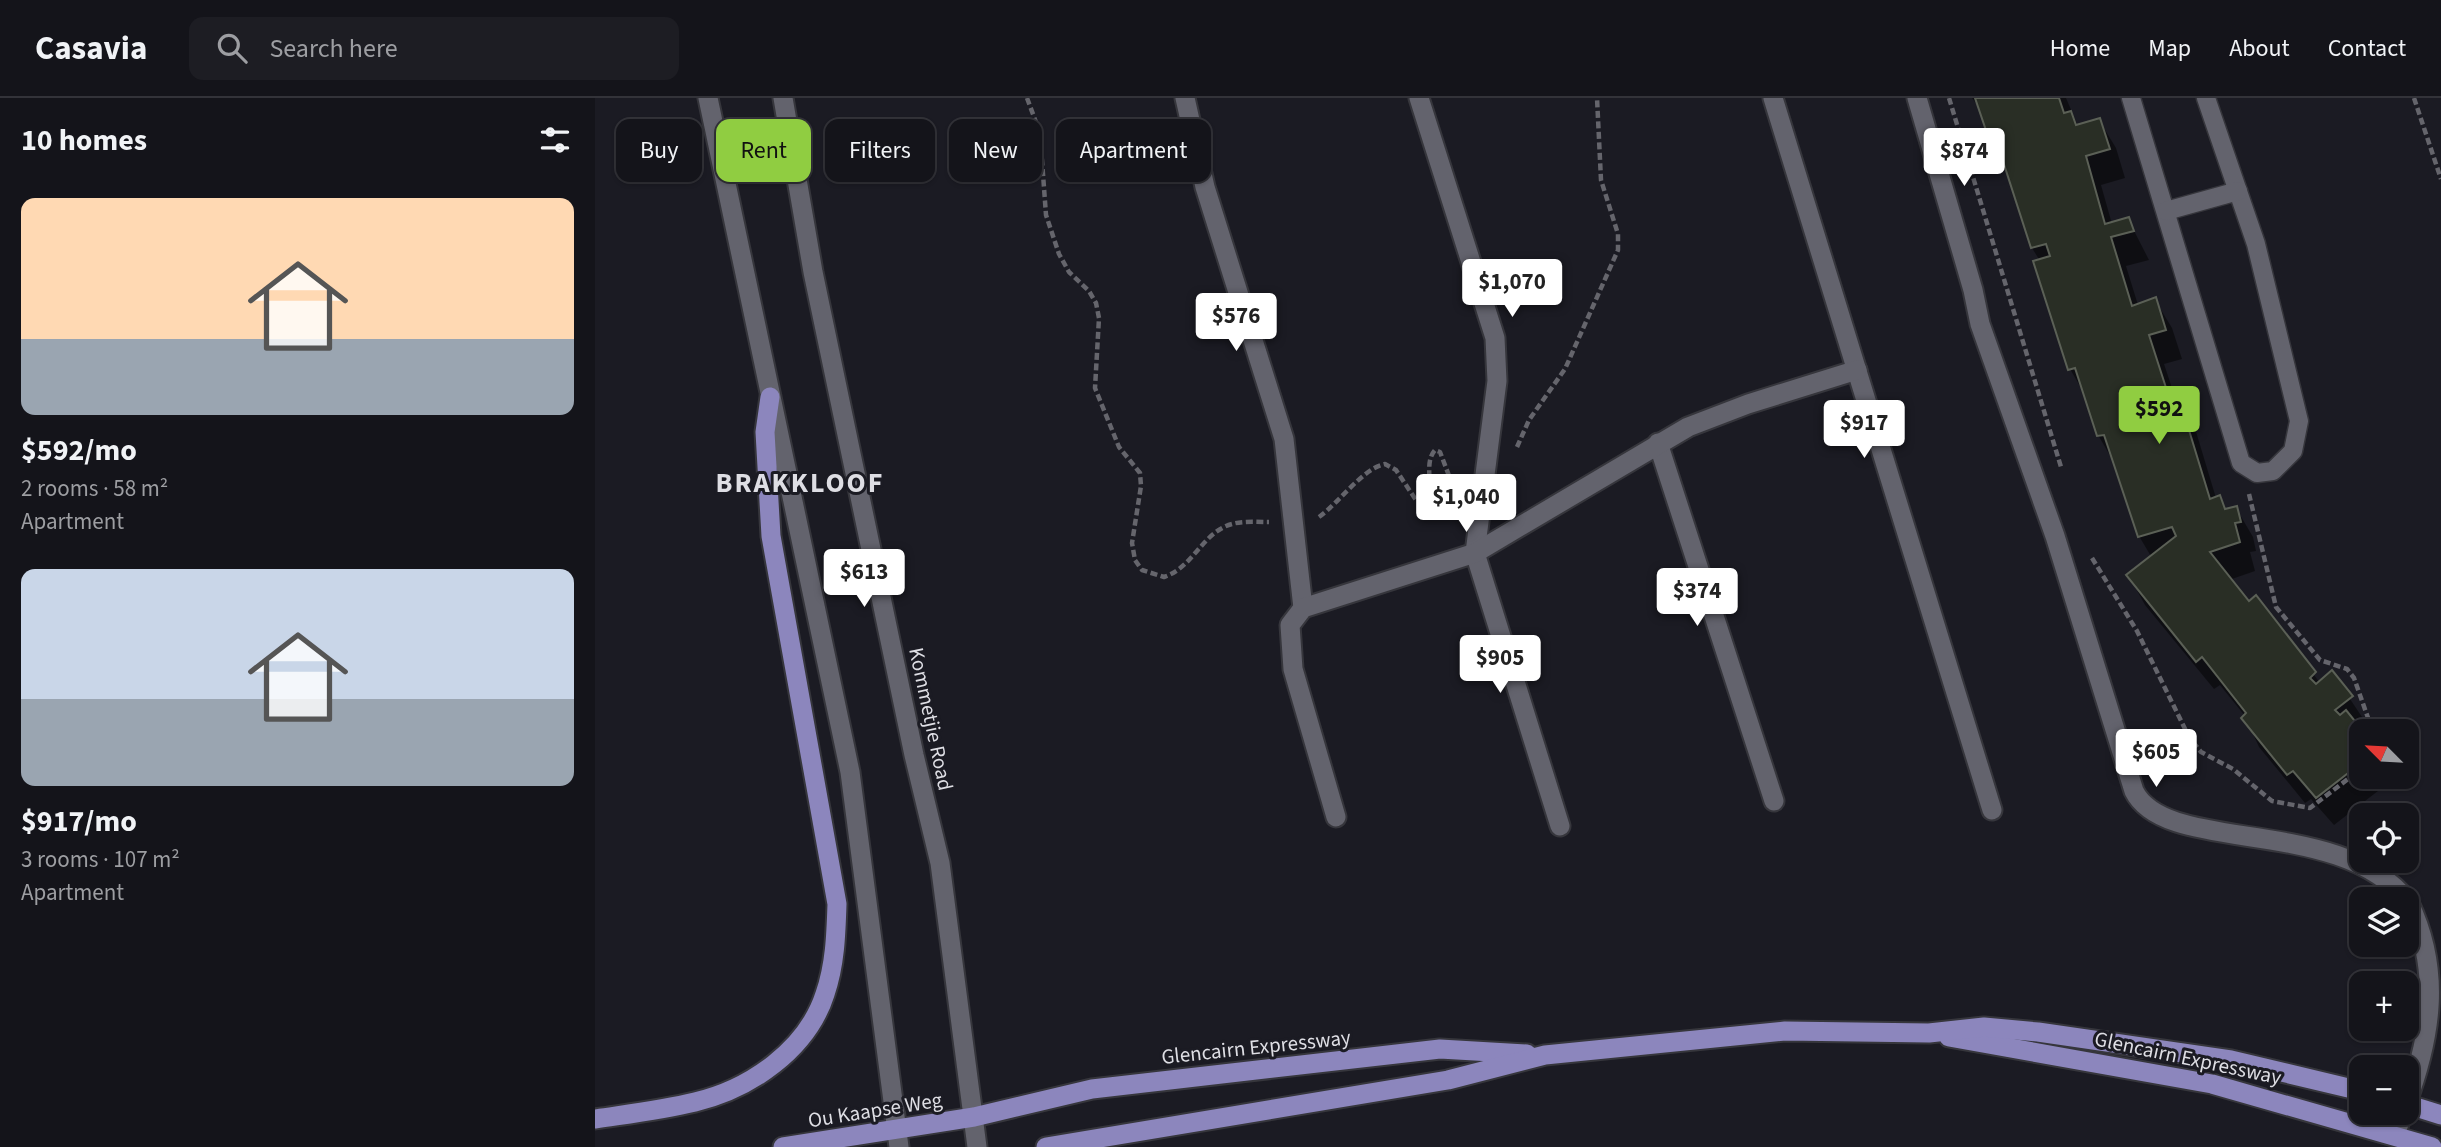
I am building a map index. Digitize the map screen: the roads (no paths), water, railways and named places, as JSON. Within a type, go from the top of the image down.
[{"type":"main road","points":[[595,1119],[697,1102],[746,1083],[775,1065],[813,1020],[825,996],[834,962],[837,904],[771,536],[765,432],[770,397]]},
{"type":"main road","name":"Glencairn Expressway","points":[[1046,1147],[1448,1080],[1545,1055],[1785,1031],[1929,1032],[1985,1027],[2118,1041],[2231,1060],[2349,1088]]},
{"type":"main road","name":"Glencairn Expressway","points":[[1929,1032],[2212,1084],[2395,1134],[2432,1147]]},
{"type":"main road","name":"Glencairn Expressway","points":[[974,1117],[1092,1088],[1440,1049],[1545,1055]]},
{"type":"main road","points":[[2419,1108],[2441,1115]]},
{"type":"main road","name":"Ou Kaapse Weg","points":[[783,1147],[898,1139],[974,1117]]},
{"type":"street","points":[[708,98],[850,772],[898,1139]]},
{"type":"street","name":"Kommetjie Road","points":[[783,98],[813,272],[914,755],[940,863],[977,1147]]},
{"type":"street","points":[[1185,98],[1205,187],[1284,439],[1303,608]]},
{"type":"street","points":[[1419,98],[1495,338],[1497,381],[1475,552],[1560,826]]},
{"type":"street","points":[[1773,98],[1992,810]]},
{"type":"street","points":[[1917,98],[1973,290],[1980,324],[2055,536],[2111,722],[2139,801],[2158,816],[2189,826],[2307,844],[2343,855],[2370,868],[2403,895],[2422,923],[2438,972],[2439,994],[2433,1031],[2419,1069]]},
{"type":"street","points":[[1336,817],[1293,669],[1290,625],[1303,608],[1475,552],[1688,427],[1748,404],[1857,370]]},
{"type":"street","points":[[1658,443],[1774,801]]},
{"type":"street","points":[[2395,1134],[2398,1125]]},
{"type":"lane","points":[[2131,98],[2241,463],[2257,473],[2273,471],[2293,451],[2299,421],[2256,244],[2206,98]]},
{"type":"lane","points":[[2166,211],[2238,191]]},
{"type":"district","name":"BRAKKLOOF","points":[[800,483]]}]
